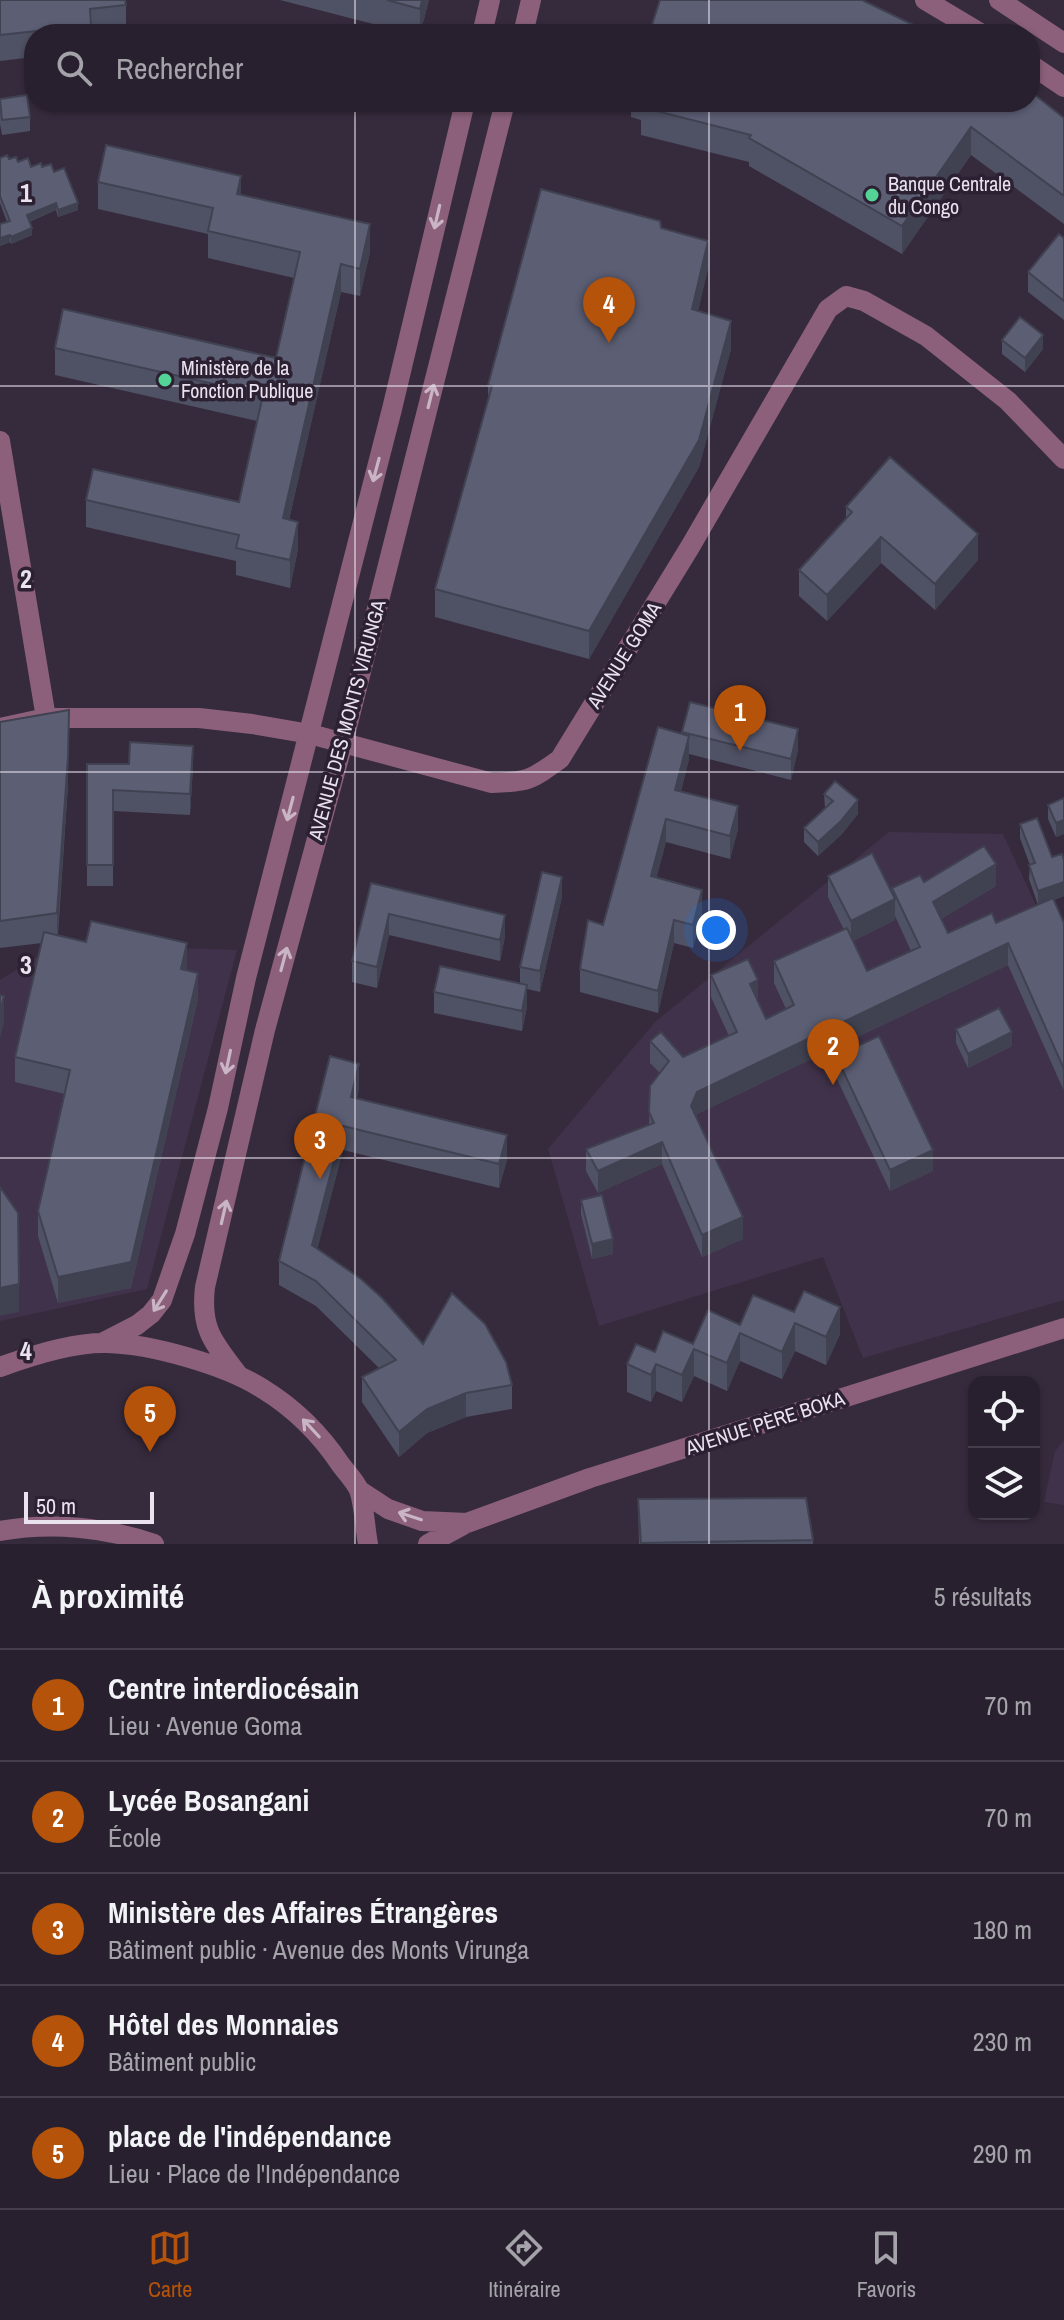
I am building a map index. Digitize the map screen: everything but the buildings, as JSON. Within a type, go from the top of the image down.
[{"type":"street","points":[[484,24],[490,0]]},
{"type":"street","points":[[525,24],[531,0]]},
{"type":"street","points":[[925,0],[965,24]]},
{"type":"street","points":[[999,0],[1025,7],[1064,43]]},
{"type":"street","points":[[1040,71],[1064,87]]},
{"type":"street","name":"AVENUE DES MONTS VIRUNGA","points":[[104,1342],[137,1325],[162,1300],[185,1234],[218,1108],[246,978],[392,409],[462,112]]},
{"type":"street","name":"AVENUE DES MONTS VIRUNGA","points":[[239,1376],[214,1343],[206,1325],[202,1310],[205,1287],[265,1030],[343,743],[502,112]]},
{"type":"street","name":"AVENUE GOMA","points":[[0,728],[46,718],[199,718],[310,734],[492,783],[533,779],[560,759],[690,547],[828,309],[846,296],[864,301],[926,336],[1008,401],[1064,459]]},
{"type":"street","points":[[0,441],[46,718]]},
{"type":"street","name":"AVENUE PÈRE BOKA","points":[[467,1523],[590,1478],[1064,1328]]},
{"type":"street","points":[[0,1367],[65,1348],[104,1342],[174,1353],[263,1388],[302,1418],[329,1447],[359,1490],[388,1509],[422,1521],[467,1523]]},
{"type":"street","points":[[359,1490],[368,1544]]},
{"type":"street","points":[[428,1544],[467,1523]]},
{"type":"street","points":[[0,1531],[20,1527],[75,1527],[154,1544]]},
{"type":"shaded area","points":[[889,832],[1003,834],[1040,914],[1064,926],[1064,1300],[863,1358],[823,1257],[599,1326],[548,1149],[655,1022]]},
{"type":"shaded area","points":[[58,944],[237,950],[147,1289],[0,1321],[0,980]]},
{"type":"shaded area","points":[[1064,1440],[1064,1505],[1044,1502],[1055,1451]]},
{"type":"place","name":"Banque Centrale du Congo","points":[[872,195]]},
{"type":"place","name":"Hôtel des Monnaies","points":[[609,343]]},
{"type":"place","name":"Ministère de la Fonction Publique","points":[[165,380]]},
{"type":"place","name":"Centre interdiocésain","points":[[740,751]]},
{"type":"place","name":"Lycée Bosangani","points":[[833,1085]]},
{"type":"place","name":"Ministère des Affaires Étrangères","points":[[320,1179]]},
{"type":"place","name":"place de l'indépendance","points":[[150,1452]]}]
